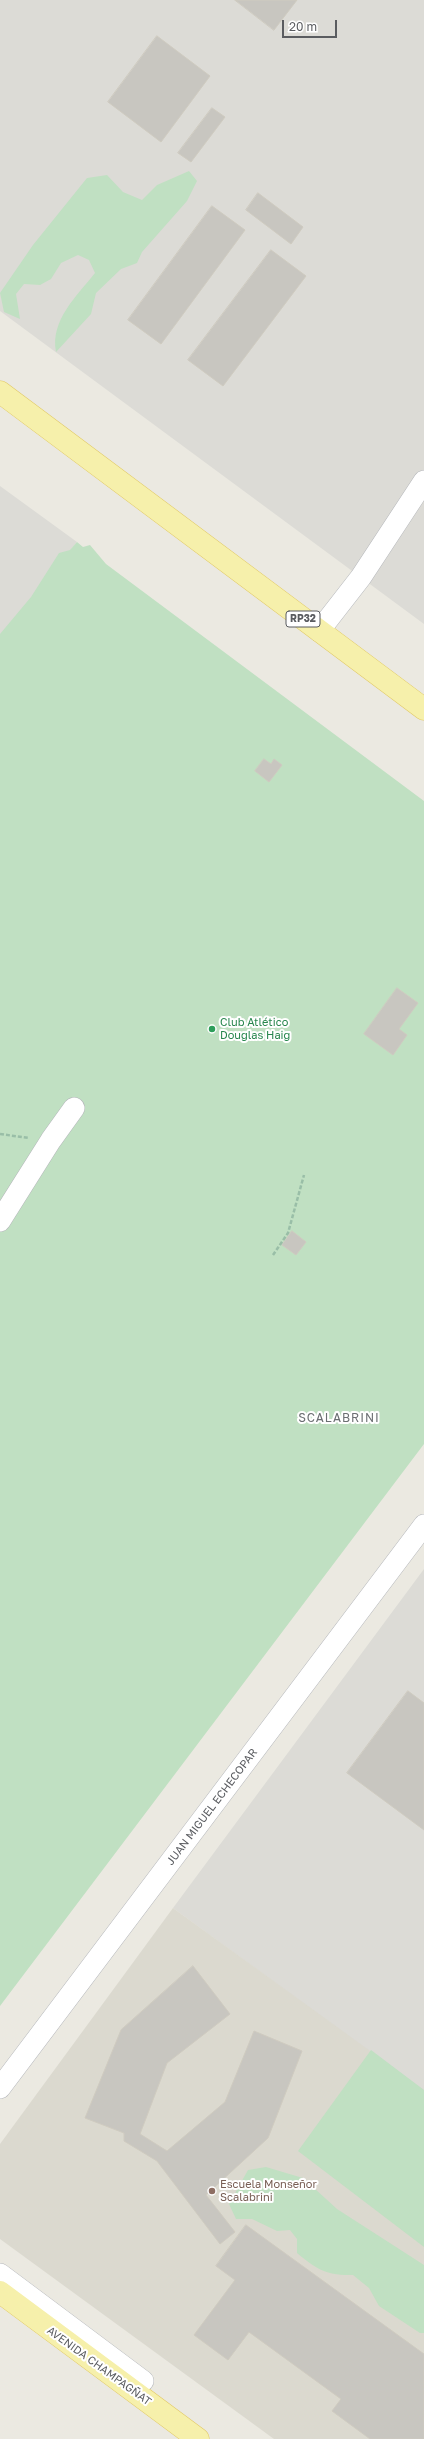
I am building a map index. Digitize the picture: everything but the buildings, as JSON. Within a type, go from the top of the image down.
[{"type":"main road","name":"RP32","points":[[0,392],[424,709]]},
{"type":"main road","name":"AVENIDA CHAMPAGÑAT","points":[[0,2292],[198,2439]]},
{"type":"street","points":[[319,631],[361,577],[424,481]]},
{"type":"street","points":[[0,1221],[51,1140],[74,1108]]},
{"type":"street","name":"JUAN MIGUEL ECHECOPAR","points":[[0,2088],[424,1525]]},
{"type":"street","points":[[0,2274],[143,2381]]},
{"type":"path","points":[[0,1134],[51,1140]]},
{"type":"path","points":[[273,1255],[288,1233],[304,1175]]},
{"type":"shaded area","points":[[0,0],[424,0],[424,624],[0,311]]},
{"type":"shaded area","points":[[0,486],[77,542],[0,644]]},
{"type":"shaded area","points":[[424,1569],[424,2092],[173,1908]]},
{"type":"shaded area","name":"Escuela Monseñor Scalabrini","points":[[173,1908],[424,2090],[424,2439],[274,2439],[0,2239],[0,2144]]},
{"type":"green space","points":[[189,171],[197,181],[187,201],[142,252],[137,263],[121,269],[96,293],[91,314],[56,352],[55,340],[61,319],[66,309],[95,273],[89,260],[78,255],[61,263],[51,279],[40,285],[24,284],[16,294],[20,319],[4,312],[0,293],[33,245],[87,178],[107,175],[123,192],[142,200],[157,185]]},
{"type":"green space","name":"Club Atlético Douglas Haig","points":[[77,542],[83,547],[90,545],[106,564],[424,801],[424,1444],[0,2006],[0,634],[31,597],[59,553],[70,550]]},
{"type":"green space","points":[[371,2050],[424,2090],[424,2247],[298,2151]]},
{"type":"green space","points":[[266,2167],[303,2178],[337,2209],[424,2265],[424,2333],[420,2333],[379,2306],[369,2288],[353,2275],[329,2273],[304,2259],[297,2253],[297,2239],[290,2230],[277,2231],[252,2219],[236,2219],[229,2204],[248,2170]]},
{"type":"place","name":"Club Atlético Douglas Haig","points":[[212,1029]]},
{"type":"place","name":"Escuela Monseñor Scalabrini","points":[[212,2191]]},
{"type":"district","name":"SCALABRINI","points":[[339,1418]]}]
